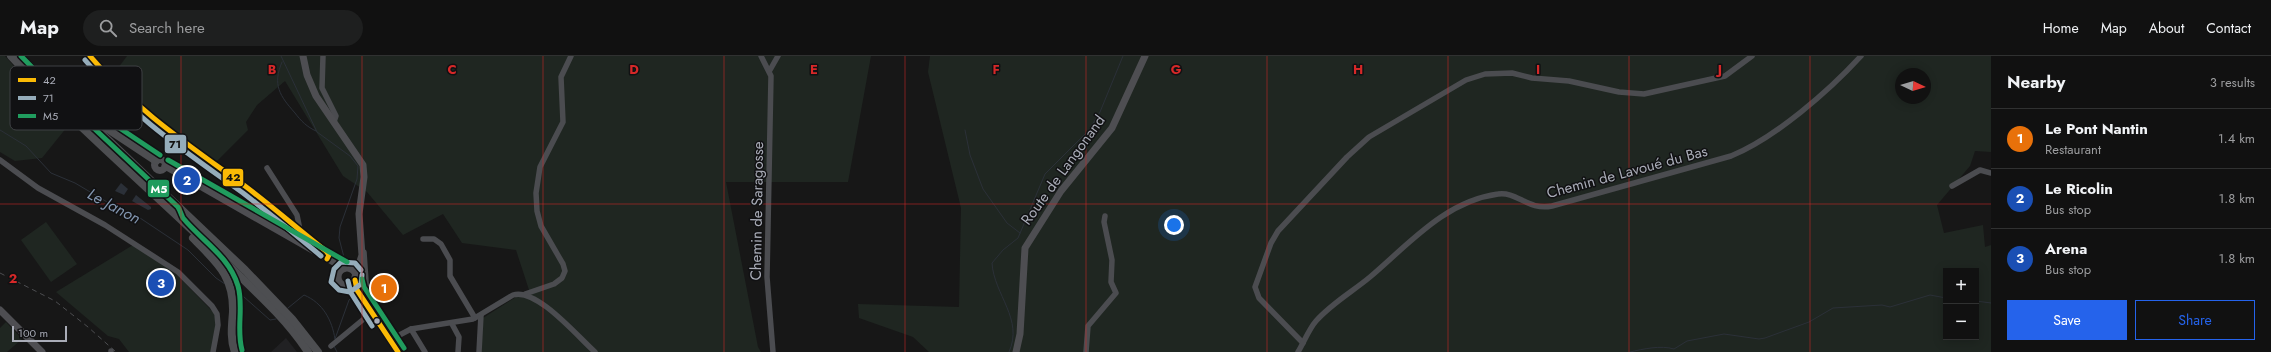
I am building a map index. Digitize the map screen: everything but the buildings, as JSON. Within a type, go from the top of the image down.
[{"type":"highway","points":[[11,56],[21,66]]},
{"type":"highway","points":[[20,56],[30,66]]},
{"type":"highway","points":[[85,130],[274,310],[308,352]]},
{"type":"highway","points":[[96,130],[245,270],[292,319],[318,352]]},
{"type":"highway","points":[[108,130],[156,161]]},
{"type":"highway","points":[[173,212],[177,221],[220,267],[230,282],[233,299],[232,339],[235,352]]},
{"type":"main road","points":[[302,56],[310,85],[363,165],[364,177],[359,210],[361,237],[359,258],[348,285]]},
{"type":"main road","name":"Route de Langonand","points":[[1016,352],[1020,334],[1023,256],[1028,240],[1061,190],[1112,128],[1145,56]]},
{"type":"main road","points":[[156,161],[162,160],[165,167],[177,171],[327,259],[353,272],[360,295],[398,352]]},
{"type":"main road","points":[[327,259],[336,268],[340,282],[348,285],[360,295]]},
{"type":"main road","points":[[338,274],[353,272]]},
{"type":"main road","points":[[0,310],[42,352]]},
{"type":"street","points":[[90,56],[98,66]]},
{"type":"street","points":[[323,56],[322,88],[336,116],[334,122]]},
{"type":"street","points":[[390,340],[411,329],[452,324],[478,317],[513,295],[525,294],[554,284],[562,278],[565,271],[563,264],[541,226],[536,204],[540,167],[563,122],[561,77],[571,56]]},
{"type":"street","points":[[761,56],[770,70],[778,56]]},
{"type":"street","points":[[1303,343],[1259,298],[1256,292],[1256,282],[1271,243],[1278,231],[1347,157],[1369,137],[1466,80],[1481,75],[1512,73],[1532,78],[1569,80],[1619,92],[1644,94],[1725,76],[1752,56]]},
{"type":"street","name":"Chemin de Lavoué du Bas","points":[[1298,352],[1315,322],[1330,307],[1370,277],[1427,226],[1450,212],[1486,196],[1505,193],[1534,206],[1549,207],[1579,200],[1731,156],[1753,145],[1802,110],[1843,76],[1861,56]]},
{"type":"street","name":"Chemin de Saragosse","points":[[770,70],[771,117],[768,277],[773,352]]},
{"type":"street","points":[[142,108],[181,142],[247,188],[300,230],[328,253],[327,259]]},
{"type":"street","points":[[0,160],[38,188],[105,225],[178,272],[212,306],[217,314],[218,325],[213,352]]},
{"type":"street","points":[[267,168],[297,215],[300,230]]},
{"type":"street","points":[[1952,186],[1976,171],[1982,170],[1991,173]]},
{"type":"street","points":[[1086,352],[1087,332],[1090,322],[1116,293],[1111,282],[1112,260],[1104,222],[1105,216]]},
{"type":"street","points":[[360,295],[367,296],[361,237]]},
{"type":"street","points":[[423,239],[434,239],[440,244],[450,260],[449,275],[478,317],[479,352]]},
{"type":"street","points":[[525,294],[545,304],[595,352]]},
{"type":"street","points":[[332,345],[371,312]]},
{"type":"street","points":[[452,324],[459,337],[458,352]]},
{"type":"street","points":[[411,329],[425,352]]},
{"type":"shaded area","points":[[0,56],[5,56],[14,66],[10,66],[10,130],[65,130],[42,158],[15,161],[0,152]]},
{"type":"shaded area","points":[[127,56],[871,56],[848,182],[726,182],[758,347],[761,352],[481,352],[483,318],[516,297],[530,293],[516,250],[462,243],[443,214],[403,235],[367,192],[343,176],[285,81],[257,105],[246,122],[248,130],[216,162],[142,104],[142,66],[120,66]]},
{"type":"shaded area","points":[[930,56],[1991,56],[1991,152],[1975,151],[1970,166],[1937,205],[1944,233],[1983,225],[1985,247],[1991,245],[1991,352],[929,352],[913,337],[859,318],[858,304],[959,307],[961,208],[928,72]]},
{"type":"shaded area","points":[[121,183],[128,189],[124,195],[115,191]]},
{"type":"shaded area","points":[[136,195],[151,207],[151,209],[148,210],[132,201]]},
{"type":"shaded area","points":[[46,222],[77,264],[51,282],[21,240]]},
{"type":"shaded area","points":[[133,245],[171,269],[214,313],[217,322],[212,352],[129,352],[119,339],[108,336],[56,292]]},
{"type":"shaded area","points":[[6,322],[22,339],[7,352],[0,352],[0,328]]},
{"type":"shaded area","points":[[286,338],[297,352],[271,352]]},
{"type":"waterway","points":[[281,56],[317,132],[350,156],[358,166],[357,179],[340,227],[339,238],[346,265]]},
{"type":"waterway","points":[[1009,352],[1013,340],[1011,318],[994,275],[992,263],[1003,250],[1018,238],[1045,174],[1089,130],[1100,112],[1123,56]]},
{"type":"waterway","points":[[282,62],[278,77],[279,90],[285,101],[302,121],[316,131]]},
{"type":"waterway","name":"Le Janon","points":[[0,130],[26,146],[51,173],[75,183],[119,209],[137,216],[188,250],[216,278],[225,284]]},
{"type":"waterway","points":[[965,130],[970,155],[983,189],[1007,223],[1020,233]]},
{"type":"waterway","points":[[348,267],[354,270]]},
{"type":"waterway","points":[[359,275],[363,282],[362,290]]},
{"type":"waterway","name":"Le Janon","points":[[235,289],[270,320],[276,319]]},
{"type":"waterway","points":[[335,339],[349,300],[356,294]]},
{"type":"waterway","name":"Le Janon","points":[[288,308],[304,295],[311,298],[326,313],[332,325],[335,339]]},
{"type":"waterway","points":[[1630,352],[1658,347],[1674,349],[1687,341],[1724,334],[1759,339],[1765,338],[1809,322],[1833,308],[1882,305],[1890,307],[1930,295],[1943,297]]},
{"type":"waterway","points":[[1979,301],[1991,303]]},
{"type":"waterway","name":"Le Janon","points":[[334,346],[337,352]]},
{"type":"railway","points":[[0,273],[55,301],[88,327],[116,352]]},
{"type":"transit line","name":"M5","points":[[21,56],[31,66]]},
{"type":"transit line","name":"42","points":[[90,56],[99,66]]},
{"type":"transit line","name":"71","points":[[85,60],[90,66]]},
{"type":"transit line","name":"42","points":[[142,108],[163,126],[255,194],[326,251],[329,255],[327,259]]},
{"type":"transit line","name":"71","points":[[142,117],[160,132],[243,193],[321,256]]},
{"type":"transit line","name":"M5","points":[[96,130],[178,207],[183,218],[222,257],[234,275],[240,294],[240,342],[242,350]]},
{"type":"transit line","name":"M5","points":[[122,130],[160,155]]},
{"type":"transit line","name":"M5","points":[[168,160],[347,262]]},
{"type":"transit line","name":"71","points":[[361,270],[355,263],[341,262],[334,269],[331,282],[339,290],[350,292],[361,284],[362,275]]},
{"type":"transit line","name":"M5","points":[[362,279],[364,287],[404,348]]},
{"type":"transit line","name":"42","points":[[355,280],[357,290],[398,352]]},
{"type":"transit line","name":"71","points":[[348,281],[351,293],[372,326]]},
{"type":"place","name":"Le Ricolin","points":[[187,180]]},
{"type":"place","name":"Arena","points":[[161,283]]},
{"type":"place","name":"Le Pont Nantin","points":[[384,288]]}]
